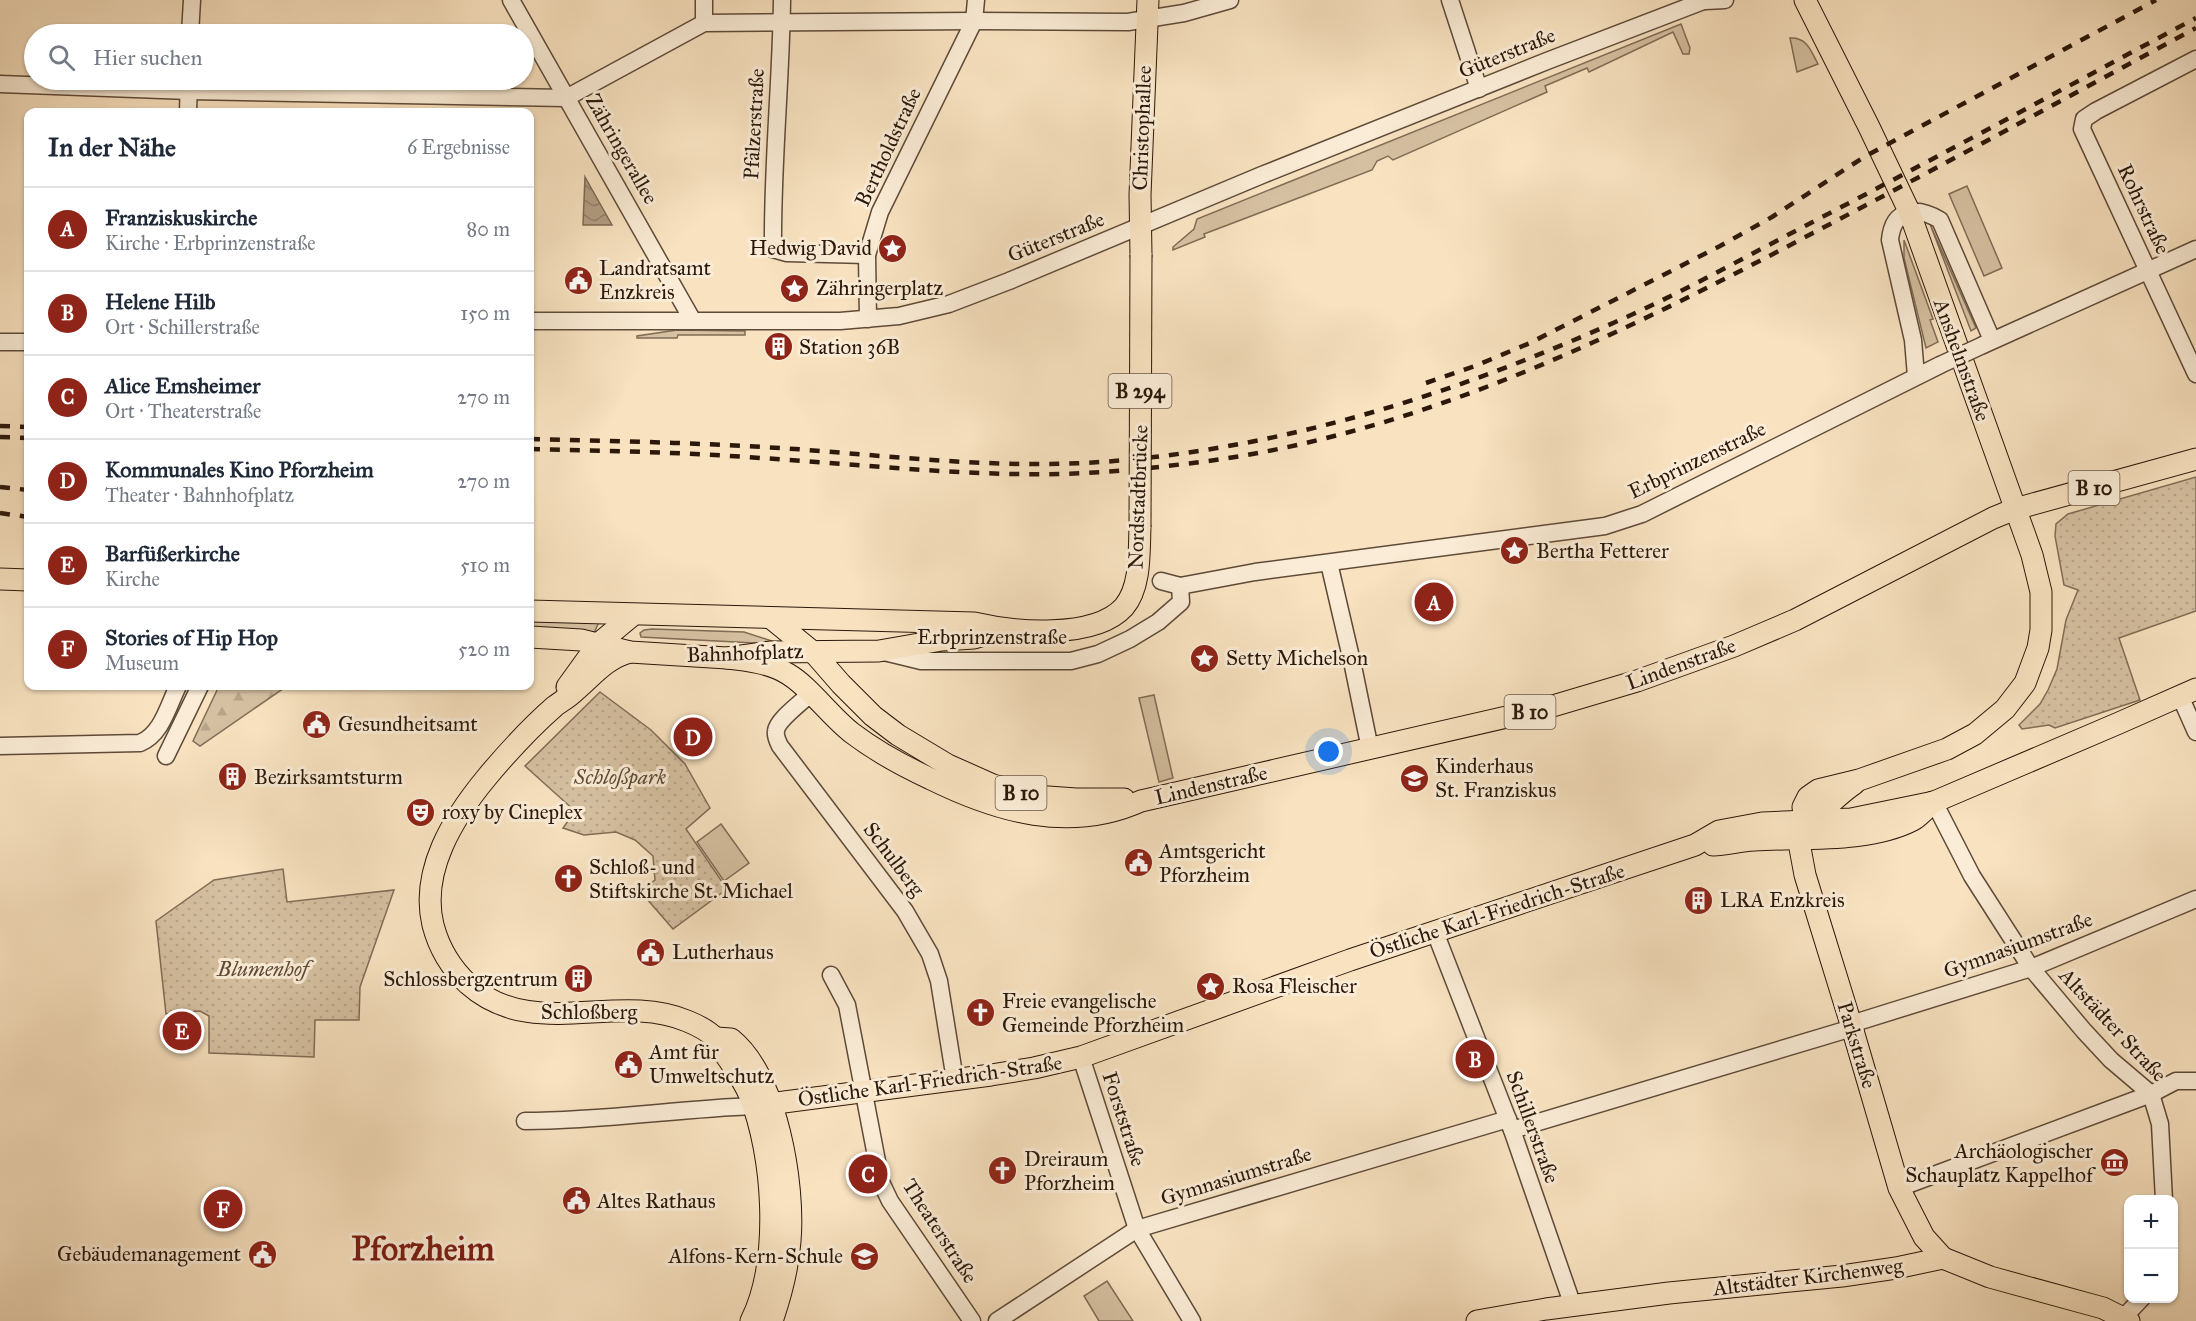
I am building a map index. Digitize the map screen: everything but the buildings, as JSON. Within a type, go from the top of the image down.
[{"type":"main road","name":"Anshelmstraße","points":[[1805,0],[1909,211],[2015,509]]},
{"type":"main road","name":"Christophallee","points":[[1141,255],[1147,10]]},
{"type":"main road","name":"Nordstadtbrücke","points":[[1001,630],[1076,630],[1097,625],[1108,620],[1125,606],[1134,585],[1138,566],[1141,255]]},
{"type":"main road","name":"Lindenstraße","points":[[727,658],[782,670],[796,679],[846,728],[896,762],[945,786],[994,805],[1031,814],[1060,817],[1118,811],[1142,801],[1575,700],[1637,681],[1766,633],[1814,611],[1965,530],[2015,509],[2196,459]]},
{"type":"main road","points":[[1803,830],[1840,793],[1859,780],[1947,749],[1975,735],[2005,709],[2025,683],[2037,648],[2042,609],[2038,576],[2015,509]]},
{"type":"main road","points":[[0,579],[24,580]]},
{"type":"main road","name":"Bahnhofplatz","points":[[534,611],[771,618],[814,653]]},
{"type":"main road","points":[[598,644],[633,615]]},
{"type":"main road","name":"B 294","points":[[771,618],[974,623],[1001,630]]},
{"type":"main road","points":[[850,694],[845,683],[844,667],[847,661],[866,651],[867,645],[876,634],[877,627],[872,621]]},
{"type":"main road","name":"B 294","points":[[814,653],[866,651],[942,640],[974,638],[1001,630]]},
{"type":"main road","name":"Bahnhofplatz","points":[[534,637],[581,640],[630,652],[727,658],[771,652],[814,653]]},
{"type":"main road","name":"Schloßberg","points":[[598,644],[554,707],[473,794],[444,843],[433,875],[430,904],[435,933],[446,957],[464,980],[505,1006],[529,1012],[562,1015],[653,1012],[685,1020],[716,1038],[731,1039],[758,1072],[762,1105]]},
{"type":"main road","name":"Schloßberg","points":[[554,707],[609,660],[630,652]]},
{"type":"main road","name":"Lindenstraße","points":[[814,653],[850,694],[898,735],[940,761],[993,785],[1045,797],[1090,800],[1119,798],[1142,801]]},
{"type":"main road","name":"Östliche Karl-Friedrich-Straße","points":[[762,1105],[955,1080],[1034,1068],[1081,1057],[1350,960],[1695,845],[1753,840],[1803,830],[1838,837],[1898,826],[1915,819],[1934,802],[2188,692]]},
{"type":"main road","name":"Parkstraße","points":[[1803,830],[1800,848],[1805,875],[1899,1188],[1924,1237],[1943,1258]]},
{"type":"main road","points":[[751,1321],[761,1297],[771,1223],[771,1192],[762,1140],[762,1105]]},
{"type":"main road","points":[[762,1105],[783,1151],[791,1213],[787,1265],[780,1299],[772,1321]]},
{"type":"main road","points":[[1943,1258],[1990,1277],[2103,1308],[2126,1319]]},
{"type":"main road","name":"Altstädter Kirchenweg","points":[[1477,1321],[1669,1293],[1842,1276],[1943,1258]]},
{"type":"street","points":[[191,24],[192,0]]},
{"type":"street","name":"Zähringerallee","points":[[511,0],[524,24]]},
{"type":"street","points":[[704,0],[704,23]]},
{"type":"street","name":"Pfälzerstraße","points":[[782,0],[779,108],[772,206],[773,249],[787,253],[867,255]]},
{"type":"street","name":"Bertholdstraße","points":[[868,319],[867,255],[880,212],[974,21],[976,0]]},
{"type":"street","points":[[334,90],[566,98],[704,23],[1128,22],[1147,10],[1184,13],[1230,0]]},
{"type":"street","points":[[1450,0],[1479,89]]},
{"type":"street","name":"Güterstraße","points":[[534,321],[868,319],[899,316],[949,304],[1262,175],[1706,0],[1725,0]]},
{"type":"street","name":"Zähringerallee","points":[[534,41],[693,321]]},
{"type":"street","name":"Rohrstraße","points":[[2196,59],[2096,111],[2084,119],[2082,129],[2196,374]]},
{"type":"street","points":[[0,84],[24,84]]},
{"type":"street","points":[[188,108],[189,90]]},
{"type":"street","name":"Anshelmstraße","points":[[1916,376],[1913,340],[1890,240],[1895,225],[1902,215],[1909,211],[1926,212],[1940,220],[1988,342]]},
{"type":"street","name":"Erbprinzenstraße","points":[[1161,581],[1180,586],[1217,578],[1605,526],[1642,514],[1916,376],[2196,249]]},
{"type":"street","points":[[0,342],[24,342]]},
{"type":"street","points":[[1329,563],[1370,749]]},
{"type":"street","name":"Erbprinzenstraße","points":[[866,651],[921,662],[1059,663],[1082,659],[1130,639],[1158,622],[1181,602],[1180,586]]},
{"type":"street","points":[[0,746],[140,743],[151,738],[157,731],[176,690]]},
{"type":"street","points":[[166,756],[198,690]]},
{"type":"street","points":[[2188,692],[2196,732]]},
{"type":"street","name":"Schulberg","points":[[810,694],[779,723],[776,738],[905,911],[930,954],[939,981],[955,1080]]},
{"type":"street","name":"Altstädter Straße","points":[[1934,802],[1972,876],[2031,968],[2111,1060],[2151,1094],[2160,1124],[2164,1195]]},
{"type":"street","name":"Gymnasiumstraße","points":[[997,1321],[1137,1229],[1510,1125],[1852,1026],[2031,968],[2196,899]]},
{"type":"street","name":"Schillerstraße","points":[[1436,932],[1510,1125],[1573,1306]]},
{"type":"street","name":"Theaterstraße","points":[[831,975],[847,1005],[881,1182],[890,1201],[972,1321]]},
{"type":"street","name":"Forststraße","points":[[1081,1057],[1137,1229],[1192,1321]]},
{"type":"street","points":[[1899,1188],[2151,1094],[2176,1081],[2196,1081]]},
{"type":"street","name":"Östliche Karl-Friedrich-Straße","points":[[525,1121],[558,1121],[762,1105]]},
{"type":"street","points":[[2126,1319],[2139,1303]]},
{"type":"green space","points":[[1681,24],[1690,48],[1689,54],[1683,54],[1673,32],[1589,72],[1587,68],[1545,86],[1547,92],[1393,160],[1388,156],[1377,161],[1372,170],[1204,234],[1205,237],[1173,250],[1173,247],[1194,229],[1197,219]]},
{"type":"green space","points":[[1790,38],[1804,42],[1818,64],[1797,72]]},
{"type":"green space","points":[[1967,186],[2002,268],[1984,276],[1949,194]]},
{"type":"green space","points":[[1930,224],[1976,328],[1971,331]]},
{"type":"green space","points":[[1904,240],[1933,319],[1930,320],[1938,342],[1926,348],[1904,258]]},
{"type":"green space","points":[[677,330],[745,331],[745,335],[678,335],[677,338],[637,338],[637,336]]},
{"type":"green space","points":[[2196,477],[2196,611],[2119,638],[2140,700],[2055,728],[2049,725],[2022,729],[2019,725],[2040,704],[2057,669],[2066,620],[2078,590],[2064,585],[2055,536],[2056,524],[2068,514]]},
{"type":"green space","points":[[534,619],[599,622],[594,633],[534,629]]},
{"type":"green space","points":[[644,630],[744,632],[775,642],[775,644],[641,637],[640,633]]},
{"type":"green space","points":[[217,690],[281,690],[200,746],[193,741]]},
{"type":"green space","name":"Schloßpark","points":[[600,692],[651,730],[685,764],[710,808],[686,829],[727,889],[673,929],[640,891],[655,880],[653,856],[635,840],[616,832],[584,835],[563,828],[575,811],[525,766]]},
{"type":"green space","points":[[1154,695],[1173,778],[1159,782],[1139,698]]},
{"type":"green space","points":[[721,824],[749,863],[724,881],[697,842]]},
{"type":"green space","name":"Blumenhof","points":[[283,869],[287,902],[394,890],[360,987],[359,1020],[315,1020],[314,1057],[209,1053],[209,1016],[200,1011],[166,1014],[156,921],[214,880]]},
{"type":"green space","points":[[1107,1281],[1133,1321],[1099,1321],[1084,1296]]},
{"type":"water","points":[[585,177],[612,225],[583,225]]},
{"type":"railway","points":[[1426,383],[1530,343],[1720,246],[1772,217],[1864,157],[2156,0]]},
{"type":"railway","points":[[534,439],[729,445],[954,461],[1034,464],[1114,461],[1181,453],[1314,428],[1443,390],[1569,342],[1631,315],[1697,283],[2196,18]]},
{"type":"railway","points":[[534,449],[702,454],[948,471],[1061,474],[1184,464],[1268,451],[1350,432],[1430,407],[1509,378],[1663,309],[1861,208],[2196,28]]},
{"type":"railway","points":[[0,426],[24,427]]},
{"type":"railway","points":[[0,437],[24,438]]},
{"type":"railway","points":[[0,487],[24,490]]},
{"type":"railway","points":[[0,513],[24,516]]},
{"type":"place","name":"Hedwig David","points":[[893,248]]},
{"type":"place","name":"Landratsamt Enzkreis","points":[[578,280]]},
{"type":"place","name":"Zähringerplatz","points":[[795,288]]},
{"type":"place","name":"Station 36B","points":[[778,347]]},
{"type":"place","name":"Bertha Fetterer","points":[[1515,551]]},
{"type":"place","name":"Franziskuskirche","points":[[1434,602]]},
{"type":"place","name":"Setty Michelson","points":[[1205,658]]},
{"type":"place","name":"Gesundheitsamt","points":[[317,724]]},
{"type":"place","name":"Kommunales Kino Pforzheim","points":[[693,737]]},
{"type":"place","name":"Bezirksamtsturm","points":[[233,777]]},
{"type":"place","name":"Kinderhaus St. Franziskus","points":[[1414,778]]},
{"type":"place","name":"roxy by Cineplex","points":[[421,812]]},
{"type":"place","name":"Amtsgericht Pforzheim","points":[[1138,863]]},
{"type":"place","name":"Schloß- und Stiftskirche St. Michael","points":[[568,879]]},
{"type":"place","name":"LRA Enzkreis","points":[[1699,900]]},
{"type":"place","name":"Lutherhaus","points":[[651,952]]},
{"type":"place","name":"Schlossbergzentrum","points":[[579,979]]},
{"type":"place","name":"Rosa Fleischer","points":[[1211,986]]},
{"type":"place","name":"Freie evangelische Gemeinde Pforzheim","points":[[981,1013]]},
{"type":"place","name":"Barfüßerkirche","points":[[182,1031]]},
{"type":"place","name":"Helene Hilb","points":[[1475,1059]]},
{"type":"place","name":"Amt für Umweltschutz","points":[[628,1064]]},
{"type":"place","name":"Archäologischer Schauplatz Kappelhof","points":[[2114,1163]]},
{"type":"place","name":"Dreiraum Pforzheim","points":[[1003,1171]]},
{"type":"place","name":"Alice Emsheimer","points":[[868,1174]]},
{"type":"place","name":"Altes Rathaus","points":[[576,1201]]},
{"type":"place","name":"Stories of Hip Hop","points":[[223,1209]]},
{"type":"place","name":"Gebäudemanagement","points":[[262,1254]]},
{"type":"place","name":"Alfons-Kern-Schule","points":[[864,1256]]},
{"type":"district","name":"Pforzheim","points":[[423,1249]]}]
